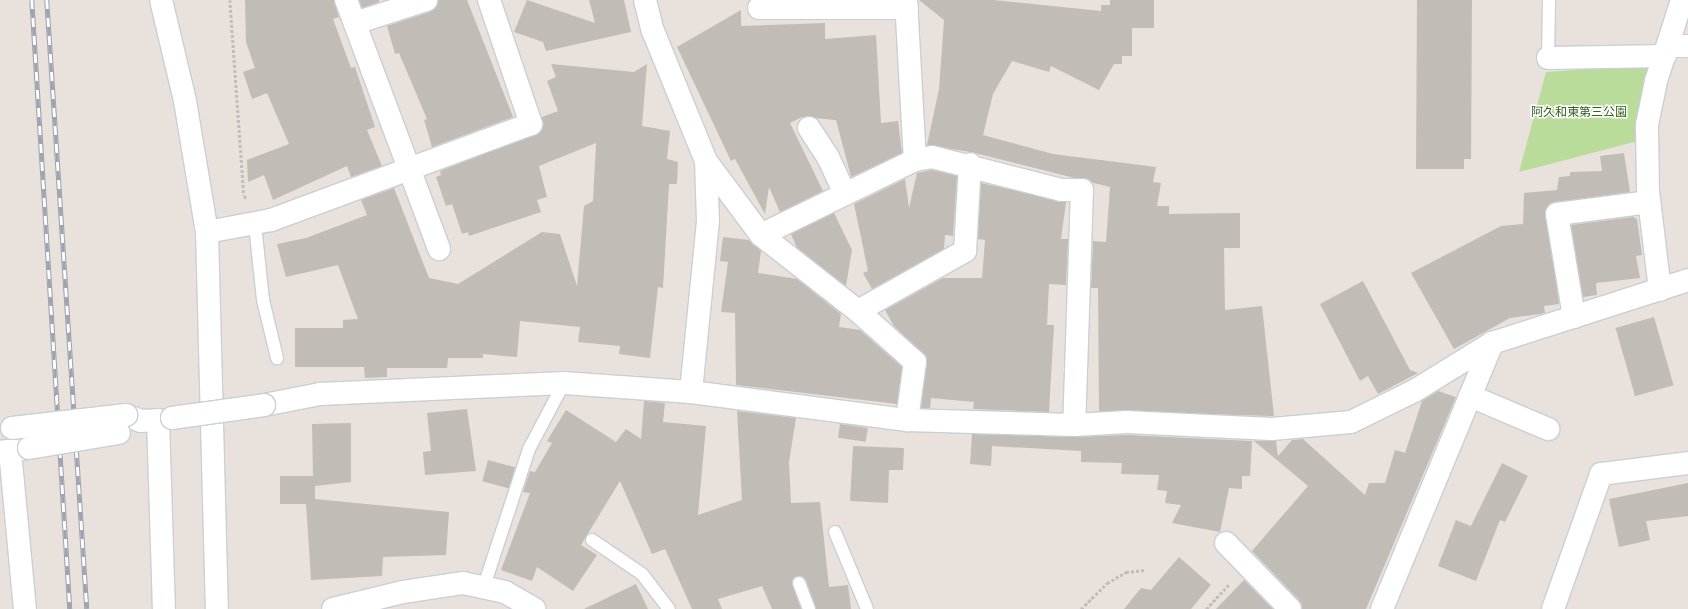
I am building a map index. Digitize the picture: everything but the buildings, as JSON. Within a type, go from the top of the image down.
[{"type":"street","points":[[162,0],[185,101],[207,232],[217,609]]},
{"type":"street","points":[[346,0],[439,249]]},
{"type":"street","points":[[355,23],[426,0]]},
{"type":"street","points":[[207,232],[263,222],[531,124],[489,0]]},
{"type":"street","points":[[645,0],[653,31],[706,161],[761,235],[858,311],[915,362],[907,420]]},
{"type":"street","points":[[1660,290],[1649,202],[1647,126],[1674,50],[1682,0]]},
{"type":"street","points":[[759,8],[906,4],[915,160]]},
{"type":"street","points":[[1548,58],[1674,50]]},
{"type":"street","points":[[809,128],[828,156],[846,194]]},
{"type":"street","points":[[761,235],[915,160],[932,157],[970,164],[1061,190],[1082,190],[1074,425]]},
{"type":"street","points":[[690,392],[708,222],[706,161]]},
{"type":"street","points":[[858,311],[965,251],[970,164]]},
{"type":"street","points":[[1574,317],[1557,214],[1649,202]]},
{"type":"street","points":[[25,609],[13,450],[143,422],[276,399],[320,394],[564,384],[690,392],[907,420],[1074,425],[1128,422],[1272,429],[1350,422],[1414,391],[1492,343],[1688,280]]},
{"type":"street","points":[[1382,609],[1492,343]]},
{"type":"street","points":[[1470,396],[1548,429]]},
{"type":"street","points":[[6,430],[143,422]]},
{"type":"street","points":[[143,422],[164,609]]},
{"type":"street","points":[[1553,609],[1601,474],[1688,463]]},
{"type":"street","points":[[1226,543],[1290,609]]},
{"type":"street","points":[[332,609],[403,592],[463,583],[484,586],[505,592],[535,609]]},
{"type":"lane","points":[[1548,58],[1549,0]]},
{"type":"lane","points":[[263,222],[263,300],[277,358]]},
{"type":"lane","points":[[484,586],[529,449],[564,384]]},
{"type":"lane","points":[[835,532],[867,609]]},
{"type":"lane","points":[[592,540],[642,574],[669,609]]},
{"type":"lane","points":[[799,582],[809,609]]},
{"type":"path","points":[[230,0],[244,196],[263,222]]},
{"type":"path","points":[[1206,609],[1247,565]]},
{"type":"path","points":[[1081,609],[1107,583],[1126,572],[1144,570]]},
{"type":"green space","name":"阿久和東第三公園","points":[[1651,65],[1638,141],[1519,172],[1546,72]]},
{"type":"railway","points":[[32,0],[70,609]]},
{"type":"railway","points":[[47,0],[87,609]]}]
